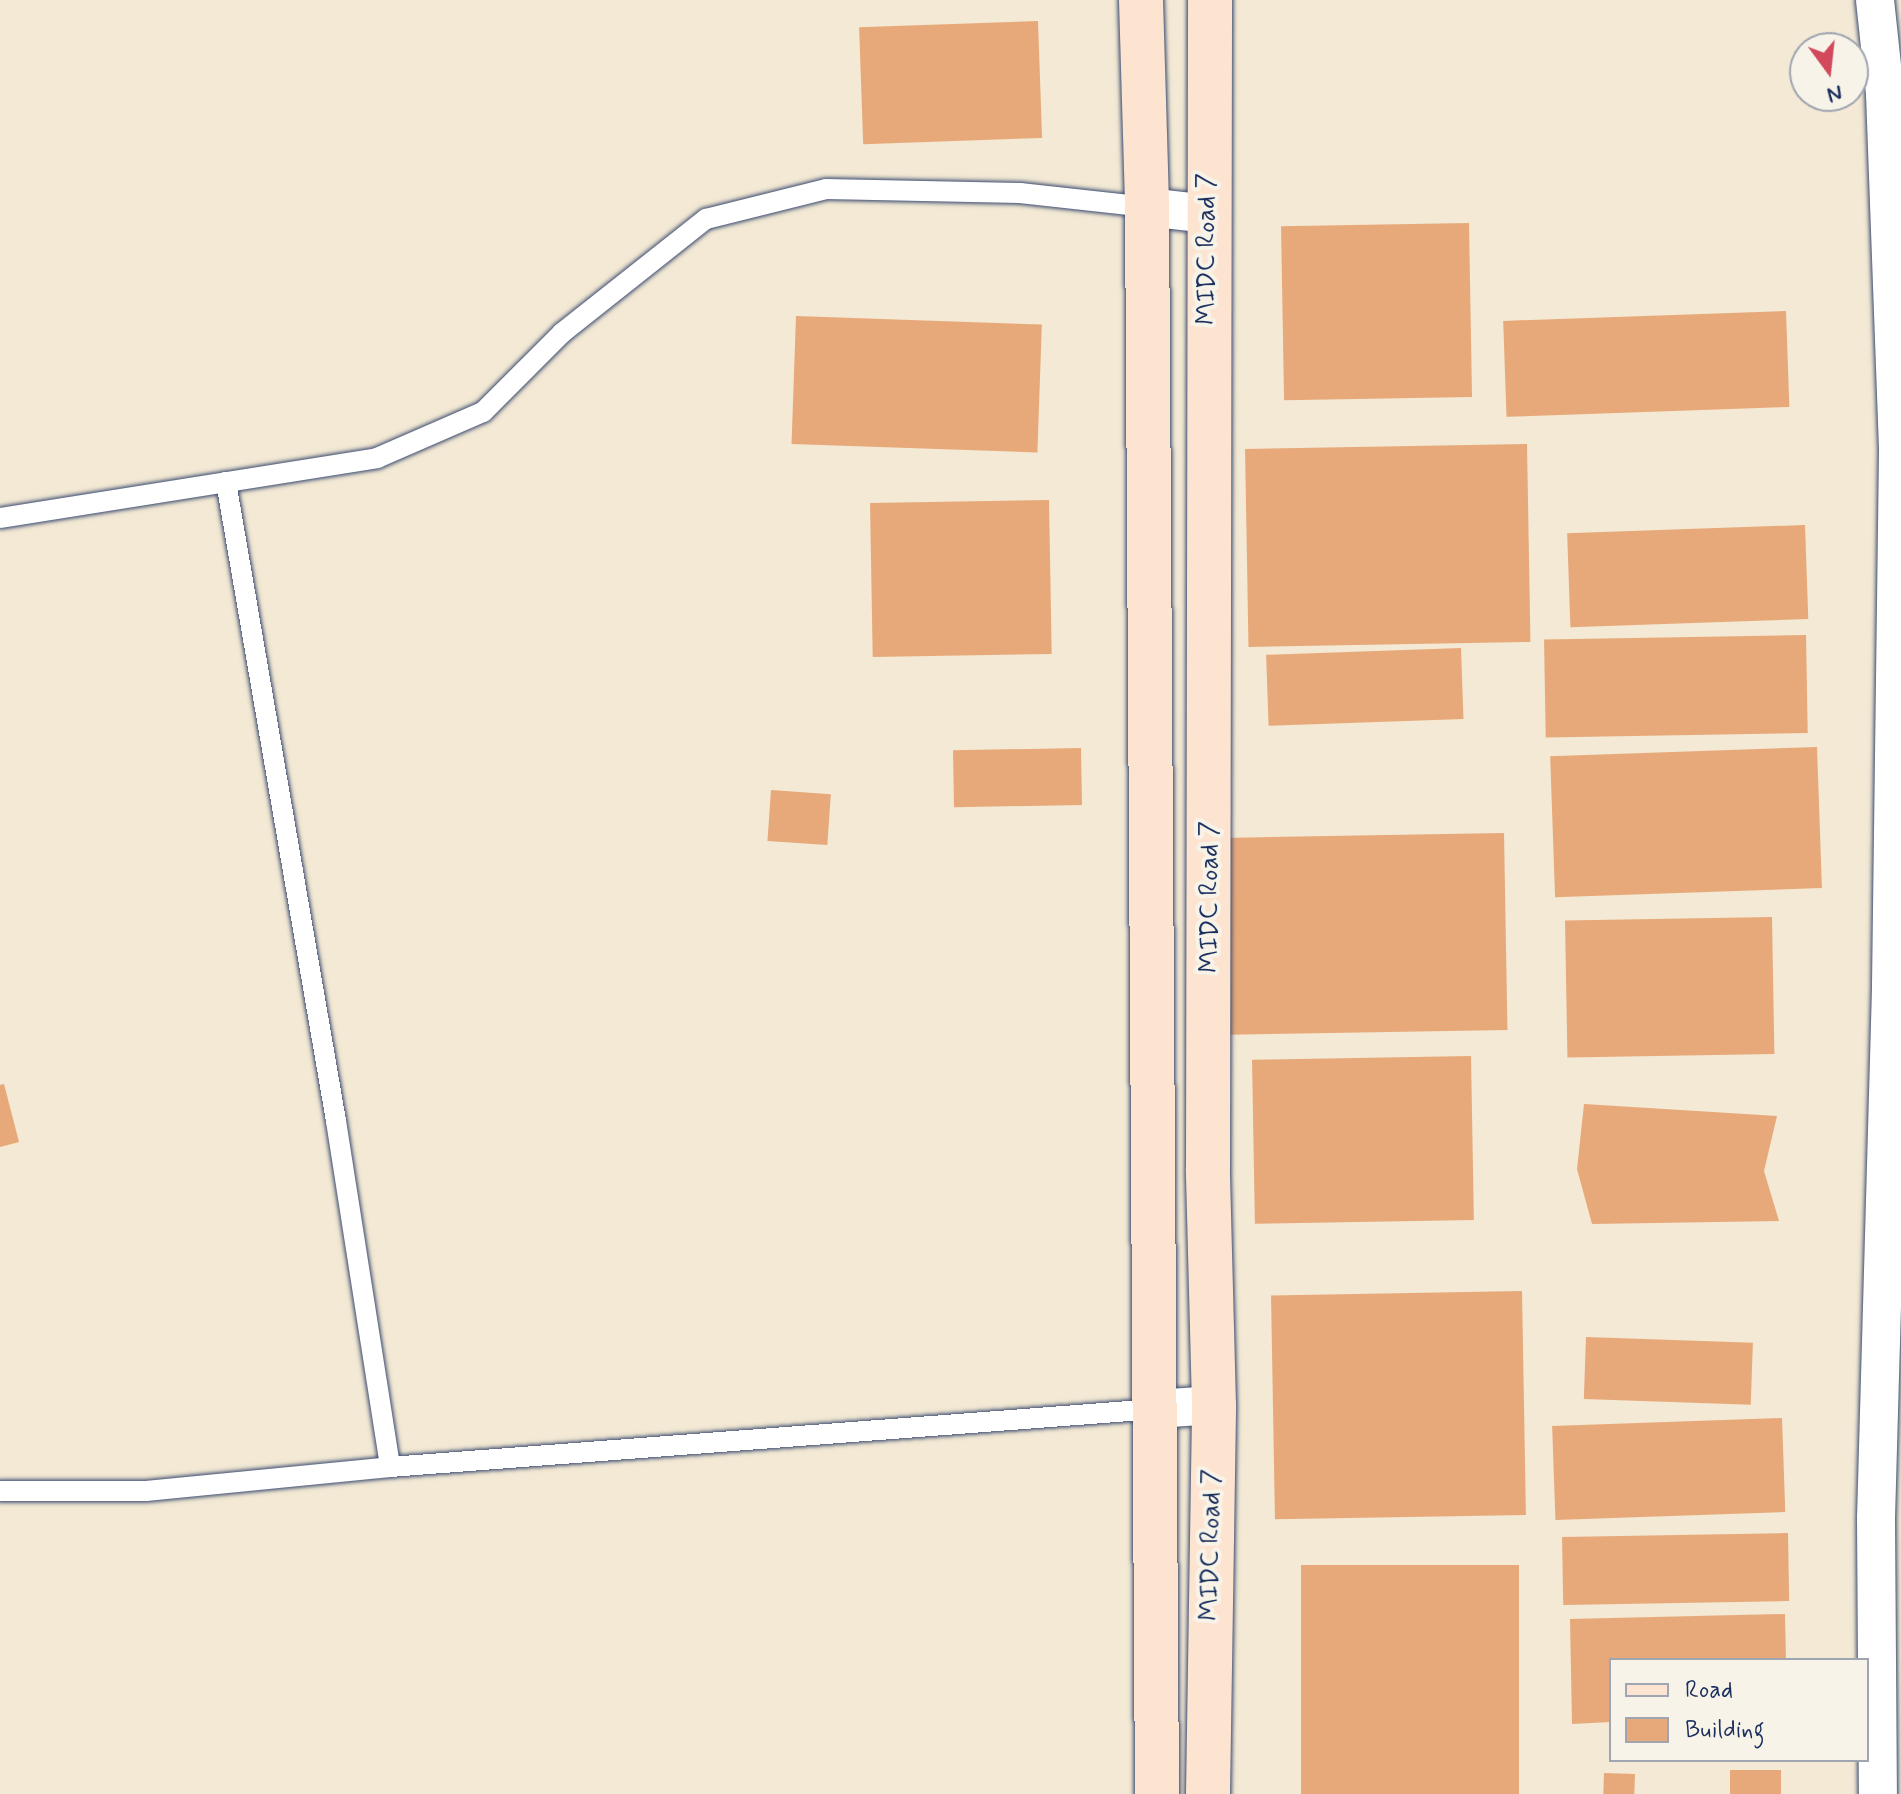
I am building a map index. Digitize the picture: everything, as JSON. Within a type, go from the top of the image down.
[{"type":"street","points":[[1141,0],[1147,207],[1148,810],[1156,1409],[1157,1794]]},
{"type":"street","name":"MIDC Road 7","points":[[1208,1794],[1214,1405],[1208,1168],[1211,839],[1210,0]]},
{"type":"street","points":[[1875,0],[1885,94],[1898,450],[1891,988],[1876,1519],[1878,1794]]},
{"type":"street","points":[[1147,207],[1208,214]]},
{"type":"street","points":[[1156,1409],[1214,1405]]},
{"type":"lane","points":[[0,518],[377,458],[483,412],[562,333],[706,219],[826,189],[1020,193],[1147,207]]},
{"type":"lane","points":[[226,482],[334,1105],[390,1467]]},
{"type":"lane","points":[[0,1491],[146,1491],[390,1467],[1156,1409]]},
{"type":"building","points":[[1038,21],[1042,138],[863,144],[859,27]]},
{"type":"building","points":[[1469,223],[1472,397],[1284,400],[1281,226]]},
{"type":"building","points":[[1786,311],[1789,407],[1507,417],[1503,321]]},
{"type":"building","points":[[796,316],[1042,325],[1037,453],[792,444]]},
{"type":"building","points":[[1527,444],[1530,642],[1248,647],[1245,449]]},
{"type":"building","points":[[1049,500],[1052,654],[873,657],[870,503]]},
{"type":"building","points":[[1805,525],[1808,619],[1570,627],[1567,533]]},
{"type":"building","points":[[1806,635],[1808,733],[1546,738],[1544,640]]},
{"type":"building","points":[[1461,648],[1463,719],[1269,726],[1266,655]]},
{"type":"building","points":[[1817,747],[1822,888],[1555,897],[1550,756]]},
{"type":"building","points":[[1081,748],[1082,805],[954,807],[953,750]]},
{"type":"building","points":[[771,790],[831,794],[827,845],[767,841]]},
{"type":"building","points":[[1504,833],[1507,1030],[1227,1035],[1224,838]]},
{"type":"building","points":[[1772,917],[1774,1054],[1567,1058],[1565,921]]},
{"type":"building","points":[[1471,1056],[1474,1220],[1255,1224],[1252,1060]]},
{"type":"building","points":[[4,1084],[19,1142],[0,1147],[0,1085]]},
{"type":"building","points":[[1584,1104],[1777,1116],[1764,1171],[1779,1221],[1592,1224],[1577,1169]]},
{"type":"building","points":[[1522,1291],[1526,1515],[1275,1519],[1271,1295]]},
{"type":"building","points":[[1586,1337],[1753,1343],[1751,1405],[1584,1399]]},
{"type":"building","points":[[1782,1418],[1785,1512],[1555,1520],[1552,1426]]},
{"type":"building","points":[[1788,1533],[1789,1601],[1563,1605],[1562,1537]]},
{"type":"building","points":[[1301,1565],[1519,1565],[1519,1794],[1301,1794]]},
{"type":"building","points":[[1785,1614],[1786,1658],[1609,1658],[1609,1722],[1572,1724],[1570,1619]]},
{"type":"building","points":[[1730,1770],[1781,1770],[1781,1794],[1730,1794]]},
{"type":"building","points":[[1604,1773],[1635,1774],[1634,1794],[1603,1794]]}]
